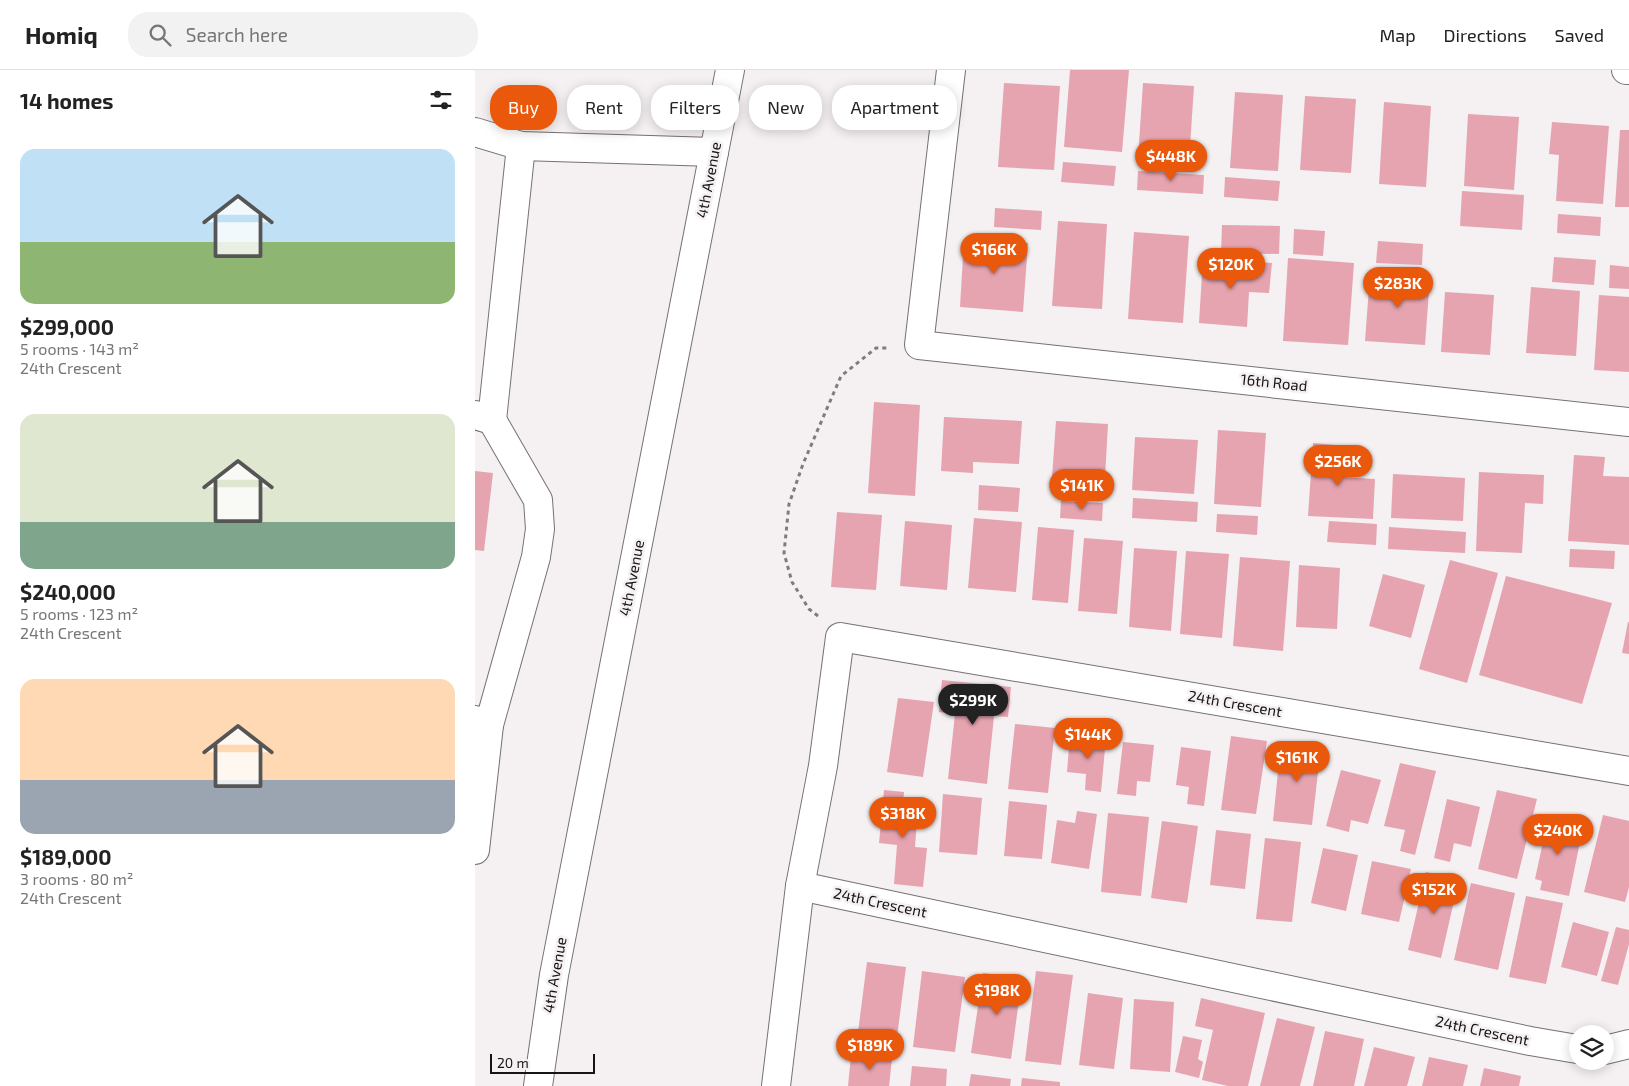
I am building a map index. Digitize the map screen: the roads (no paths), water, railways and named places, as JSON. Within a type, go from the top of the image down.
[{"type":"street","name":"4th Avenue","points":[[538,1086],[554,976],[730,70]]},
{"type":"street","name":"16th Road","points":[[951,70],[919,345],[1629,422]]},
{"type":"street","points":[[475,132],[521,146],[715,152]]},
{"type":"street","points":[[475,850],[482,723],[536,557],[540,529],[538,500],[484,418],[521,146]]},
{"type":"street","name":"24th Crescent","points":[[1569,1048],[1530,1041],[800,886],[823,766],[840,637],[1629,771]]},
{"type":"street","points":[[776,1086],[800,886]]},
{"type":"street","points":[[1614,1048],[1629,1044]]}]
